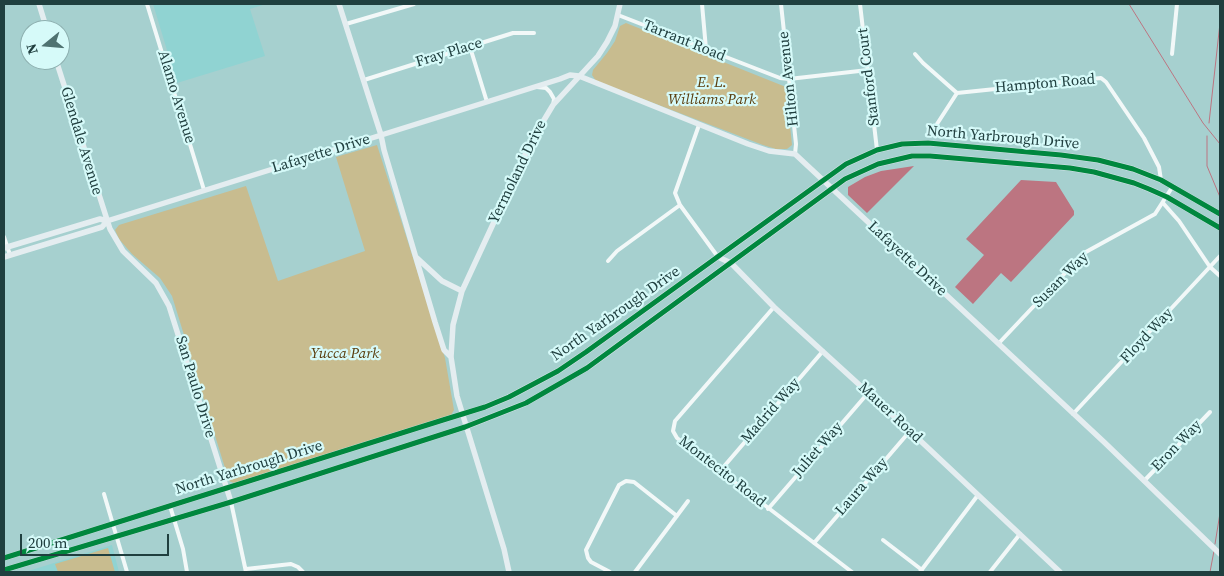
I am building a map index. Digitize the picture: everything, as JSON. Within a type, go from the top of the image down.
[{"type":"main road","name":"North Yarbrough Drive","points":[[4,558],[498,402],[540,381],[586,352],[822,180],[846,164],[877,150],[902,144],[928,143],[1061,155],[1117,164],[1161,180],[1220,214]]},
{"type":"main road","name":"North Yarbrough Drive","points":[[4,570],[231,502],[465,428],[512,409],[546,392],[586,368],[832,189],[861,171],[878,164],[912,156],[930,156],[1070,168],[1094,172],[1134,183],[1220,228]]},
{"type":"main road","points":[[540,381],[546,392]]},
{"type":"main road","points":[[287,469],[291,482]]},
{"type":"street","points":[[39,4],[44,20]]},
{"type":"street","name":"Alamo Avenue","points":[[147,4],[204,190]]},
{"type":"street","points":[[340,4],[381,135],[444,350],[451,357],[457,396],[465,428],[504,549],[509,572]]},
{"type":"street","points":[[346,24],[414,4]]},
{"type":"street","name":"Yermoland Drive","points":[[451,357],[453,325],[462,291],[532,140],[553,105],[598,56],[607,42],[618,15],[620,4]]},
{"type":"street","points":[[702,4],[706,49]]},
{"type":"street","name":"Hilton Avenue","points":[[780,4],[796,144],[795,154]]},
{"type":"street","name":"Stanford Court","points":[[860,4],[877,150]]},
{"type":"street","points":[[1172,54],[1177,4]]},
{"type":"street","name":"Tarrant Road","points":[[618,15],[780,78],[789,79],[868,70]]},
{"type":"street","name":"Fray Place","points":[[364,80],[514,33],[534,33]]},
{"type":"street","points":[[470,47],[487,102]]},
{"type":"street","points":[[915,54],[957,93],[937,124]]},
{"type":"street","name":"Glendale Avenue","points":[[59,70],[106,221]]},
{"type":"street","name":"Lafayette Drive","points":[[5,248],[100,219],[106,221],[570,76],[579,76]]},
{"type":"street","points":[[579,76],[699,125],[769,150],[795,154]]},
{"type":"street","name":"Hampton Road","points":[[957,93],[1101,78],[1106,82],[1144,138],[1159,167],[1161,180]]},
{"type":"street","points":[[535,87],[549,90],[554,99],[553,105]]},
{"type":"street","points":[[699,125],[675,188],[675,197],[718,257]]},
{"type":"street","name":"Lafayette Drive","points":[[795,154],[1220,554]]},
{"type":"street","name":"Susan Way","points":[[999,344],[1084,253],[1155,214],[1173,186]]},
{"type":"street","points":[[1165,200],[1210,267],[1220,276]]},
{"type":"street","points":[[608,261],[617,251],[680,205]]},
{"type":"street","name":"Lafayette Drive","points":[[7,256],[102,227],[106,221]]},
{"type":"street","name":"San Paulo Drive","points":[[106,221],[123,251],[150,276],[166,297],[231,502],[246,571]]},
{"type":"street","points":[[4,236],[7,256]]},
{"type":"street","name":"Floyd Way","points":[[1073,414],[1220,256]]},
{"type":"street","name":"Mauer Road","points":[[718,257],[731,263],[774,307],[868,392],[1060,572]]},
{"type":"street","points":[[417,258],[442,281],[462,291]]},
{"type":"street","name":"Montecito Road","points":[[774,307],[674,425],[673,431],[677,438],[852,572]]},
{"type":"street","name":"Madrid Way","points":[[720,471],[823,351]]},
{"type":"street","name":"Juliet Way","points":[[768,509],[868,392]]},
{"type":"street","name":"Eron Way","points":[[1144,481],[1210,412]]},
{"type":"street","name":"Laura Way","points":[[814,543],[910,431]]},
{"type":"street","points":[[610,572],[591,562],[586,550],[619,485],[626,481],[634,482],[677,516]]},
{"type":"street","points":[[104,494],[118,535],[127,572]]},
{"type":"street","points":[[883,540],[921,571],[978,495]]},
{"type":"street","points":[[635,572],[688,501]]},
{"type":"street","points":[[170,506],[183,549],[186,572]]},
{"type":"street","points":[[990,572],[1020,534]]},
{"type":"street","points":[[246,571],[288,564],[298,567],[303,572]]},
{"type":"shaded area","points":[[153,4],[266,4],[250,9],[265,56],[177,83]]},
{"type":"shaded area","points":[[914,166],[867,213],[848,195],[848,187],[865,177],[881,171]]},
{"type":"shaded area","points":[[1021,180],[1056,182],[1074,211],[1074,215],[1011,282],[1001,273],[973,304],[955,287],[984,255],[966,239]]},
{"type":"shaded area","points":[[112,545],[119,572],[25,572]]},
{"type":"green space","name":"E. L. Williams Park","points":[[626,23],[786,87],[792,145],[787,149],[776,149],[763,145],[596,81],[592,75],[593,70],[615,41],[620,26]]},
{"type":"green space","name":"Yucca Park","points":[[377,145],[445,358],[454,410],[451,415],[234,483],[229,481],[172,296],[160,278],[132,254],[119,239],[115,230],[119,225],[246,186],[278,281],[365,251],[336,157]]},
{"type":"green space","points":[[108,548],[115,572],[58,572],[55,564]]},
{"type":"waterway","points":[[1129,4],[1203,123],[1220,144]]},
{"type":"waterway","points":[[1209,123],[1220,23]]},
{"type":"waterway","points":[[1207,136],[1207,166],[1220,197]]},
{"type":"waterway","points":[[1215,544],[1220,513]]},
{"type":"waterway","points":[[1210,572],[1214,551]]},
{"type":"cycle path","points":[[4,558],[485,407],[509,397],[558,371],[846,164],[877,150],[902,144],[928,143],[1098,160],[1133,169],[1161,180],[1220,214]]},
{"type":"cycle path","points":[[4,570],[231,502],[465,427],[526,403],[587,368],[845,179],[878,164],[912,156],[930,156],[1070,168],[1094,172],[1149,189],[1167,197],[1220,228]]}]
